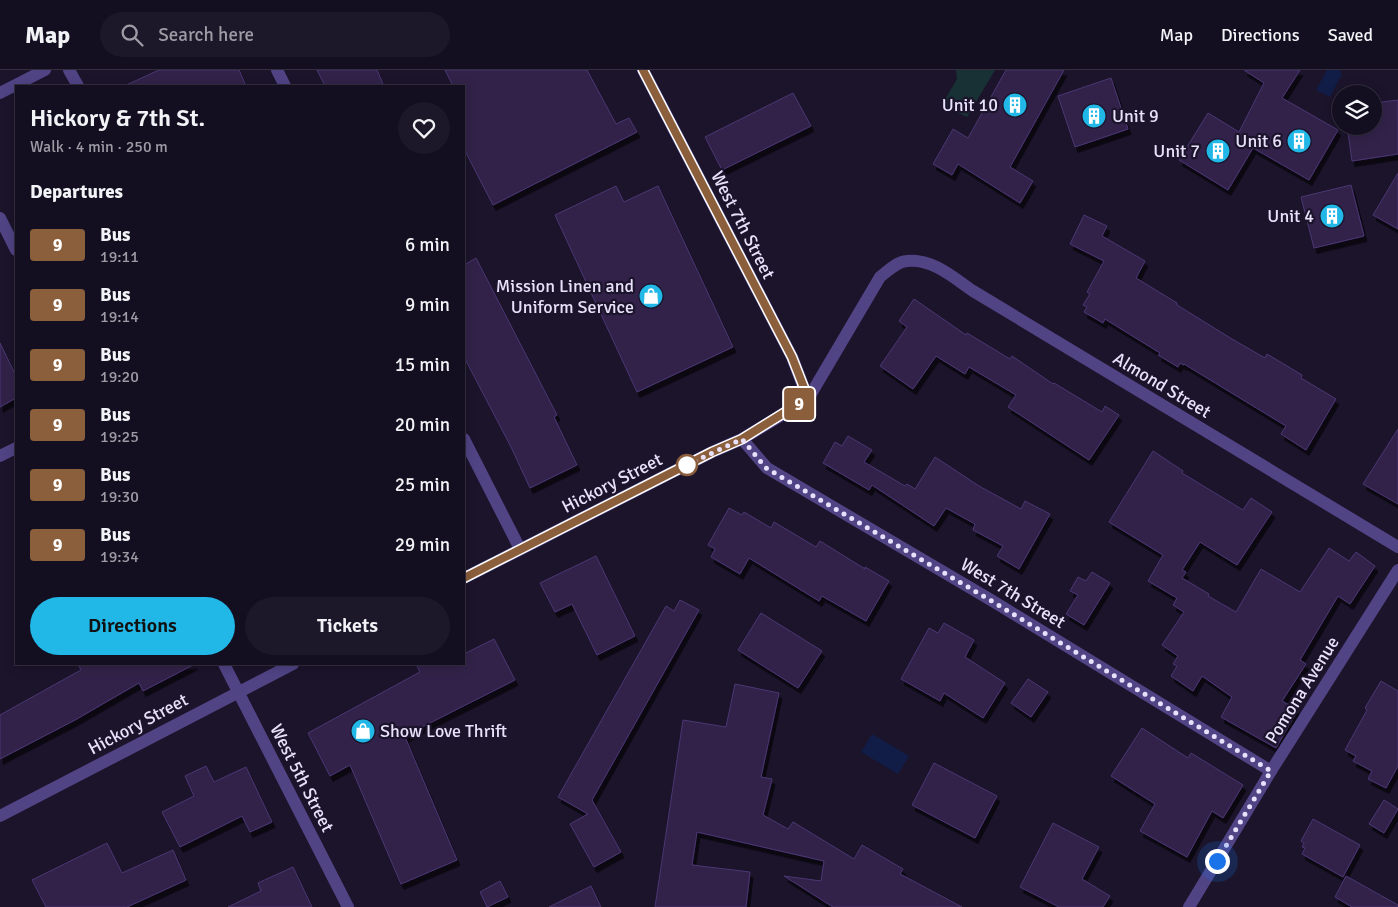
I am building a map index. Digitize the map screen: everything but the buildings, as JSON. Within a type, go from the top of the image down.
[{"type":"street","points":[[16,85],[45,70]]},
{"type":"street","points":[[69,70],[77,85]]},
{"type":"street","points":[[277,70],[284,85]]},
{"type":"street","name":"West 7th Street","points":[[643,70],[792,357],[808,398]]},
{"type":"street","points":[[0,93],[15,85]]},
{"type":"street","points":[[0,218],[15,248]]},
{"type":"street","name":"Hickory Street","points":[[465,577],[712,452],[742,439],[808,398],[880,277],[892,267],[906,261]]},
{"type":"street","name":"Almond Street","points":[[906,261],[923,262],[939,268],[973,292],[1398,547]]},
{"type":"street","name":"West 7th Street","points":[[742,439],[766,468],[990,600],[1271,771]]},
{"type":"street","points":[[465,441],[520,549]]},
{"type":"street","points":[[0,456],[15,448]]},
{"type":"street","name":"Pomona Avenue","points":[[1189,907],[1271,771],[1398,570]]},
{"type":"street","name":"West 5th Street","points":[[225,665],[348,907]]},
{"type":"street","name":"Hickory Street","points":[[0,816],[291,665]]},
{"type":"green space","points":[[956,70],[995,70],[967,117],[942,105],[957,79]]},
{"type":"water","points":[[1327,70],[1341,70],[1342,74],[1336,85],[1332,85],[1330,97],[1316,90]]},
{"type":"water","points":[[872,734],[909,756],[898,774],[861,752]]},
{"type":"bus line","name":"9","points":[[465,577],[712,452],[742,439],[808,398],[792,357],[643,70]]},
{"type":"place","name":"Unit 10","points":[[1015,105]]},
{"type":"place","name":"Unit 9","points":[[1094,116]]},
{"type":"place","name":"Unit 6","points":[[1299,141]]},
{"type":"place","name":"Unit 7","points":[[1218,151]]},
{"type":"place","name":"Unit 4","points":[[1332,216]]},
{"type":"place","name":"Mission Linen and Uniform Service","points":[[651,296]]},
{"type":"place","name":"Show Love Thrift","points":[[363,731]]},
{"type":"route","points":[[687,465],[742,439],[766,468],[990,600],[1271,771],[1217,861]]}]
